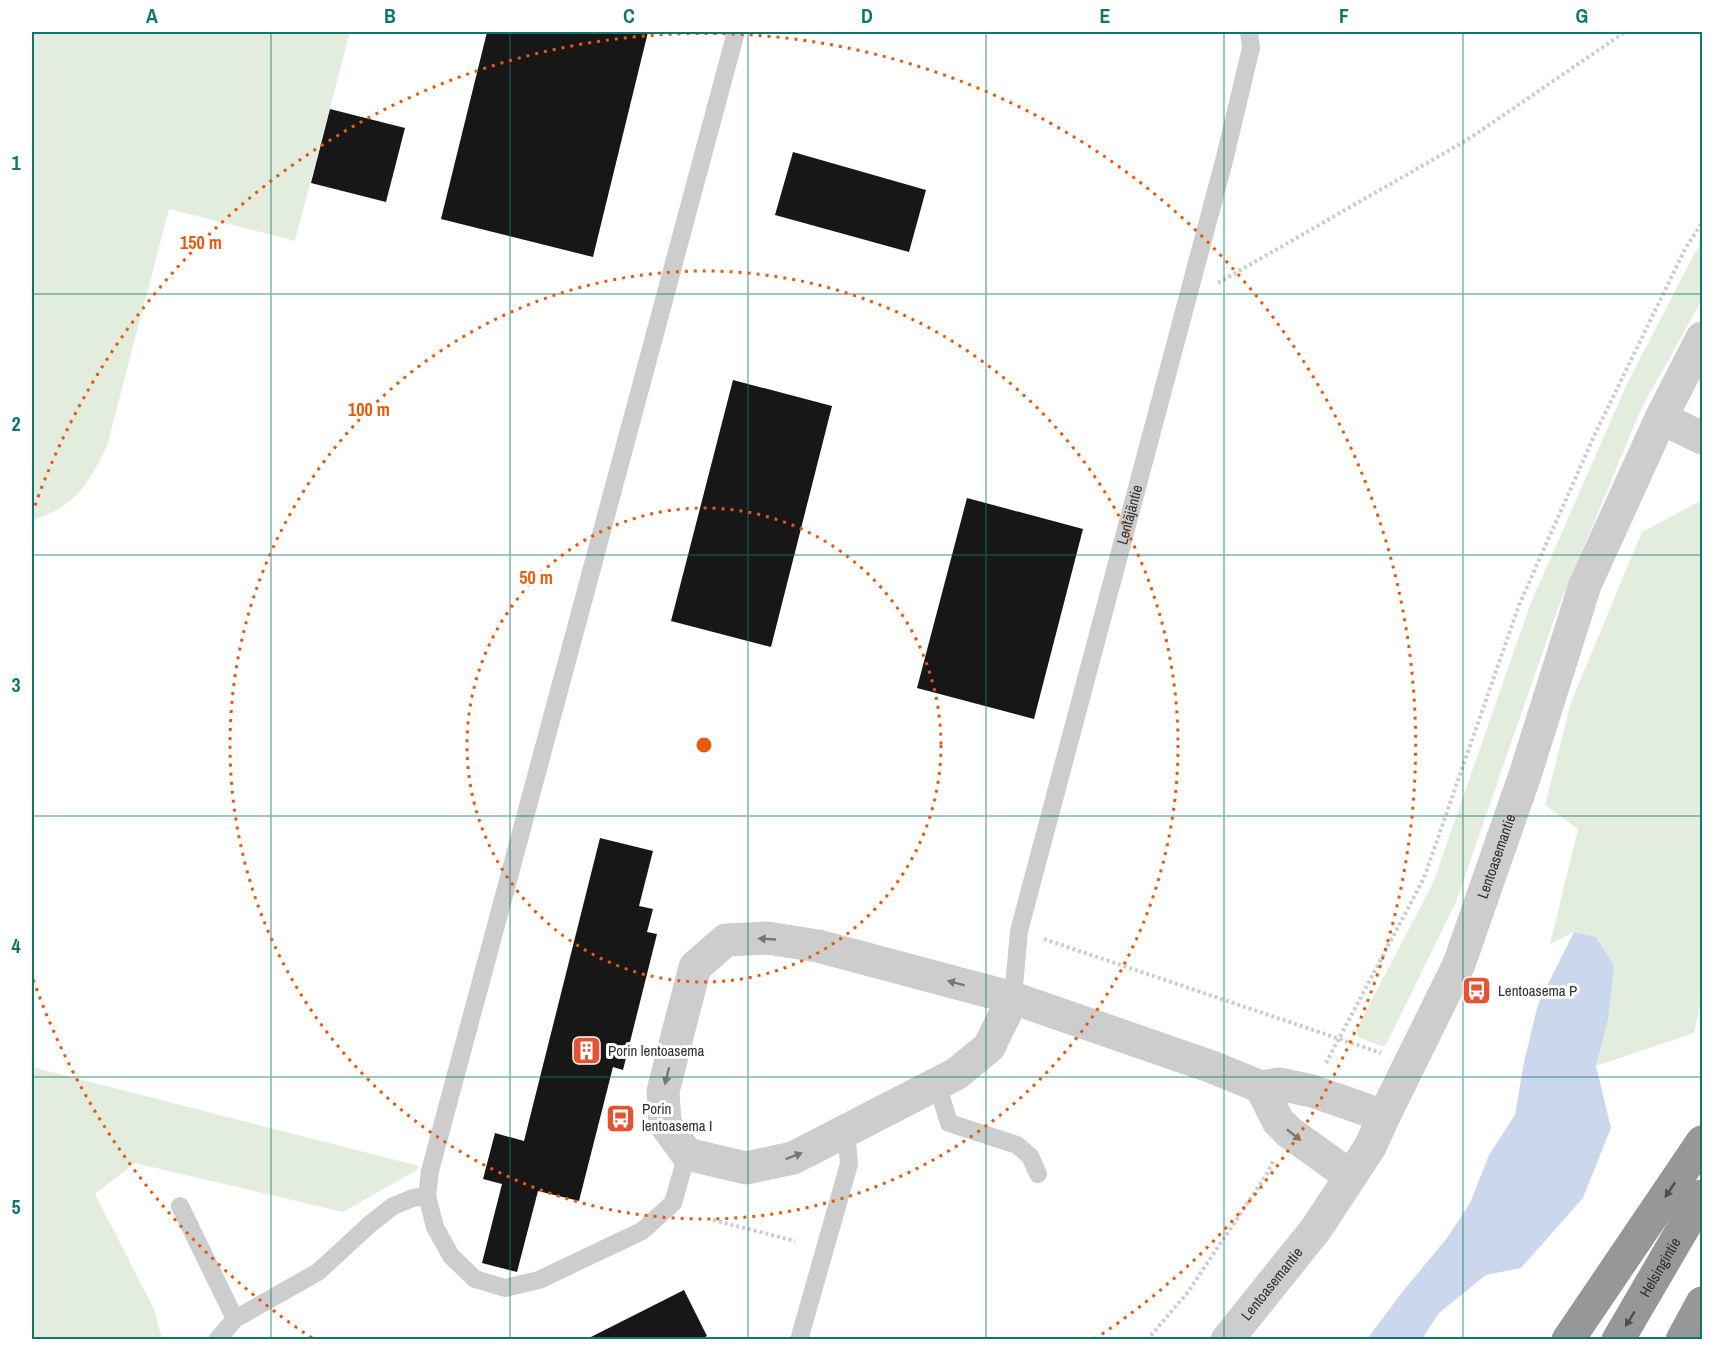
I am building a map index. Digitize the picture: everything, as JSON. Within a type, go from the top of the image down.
[{"type":"highway","points":[[1568,1340],[1702,1142]]},
{"type":"highway","name":"Helsingintie","points":[[1618,1340],[1702,1196]]},
{"type":"highway","points":[[1682,1340],[1702,1303]]},
{"type":"street","name":"Lentoasemantie","points":[[1227,1340],[1316,1229],[1370,1147],[1459,964],[1525,775],[1585,585],[1661,418],[1702,338]]},
{"type":"street","points":[[1661,418],[1702,438]]},
{"type":"street","points":[[1013,998],[989,1047],[956,1074],[793,1158],[746,1168],[687,1154],[665,1124],[663,1091],[695,967],[726,940],[767,938],[818,946],[1013,998],[1212,1067],[1261,1087],[1279,1084],[1312,1091],[1384,1116]]},
{"type":"street","points":[[1261,1087],[1278,1121],[1289,1132],[1350,1176]]},
{"type":"lane","points":[[687,1154],[673,1203],[642,1231],[539,1280],[505,1288],[475,1278],[451,1256],[435,1227],[427,1196],[430,1171],[736,32]]},
{"type":"lane","name":"Lentäjäntie","points":[[1013,998],[1019,931],[1224,161],[1251,48],[1249,32]]},
{"type":"lane","points":[[938,1084],[949,1123],[1017,1145],[1030,1156],[1038,1174]]},
{"type":"lane","points":[[799,1340],[849,1164],[846,1131]]},
{"type":"lane","points":[[217,1340],[235,1320],[318,1272],[393,1206],[413,1198],[427,1196]]},
{"type":"lane","points":[[180,1206],[235,1320]]},
{"type":"path","points":[[1186,302],[1467,140],[1623,32]]},
{"type":"path","points":[[1312,1091],[1424,879],[1519,605],[1594,434],[1685,249],[1702,223]]},
{"type":"path","points":[[1019,931],[1338,1039]]},
{"type":"path","points":[[1147,1340],[1188,1292],[1267,1174],[1289,1132]]},
{"type":"path","points":[[713,1220],[795,1241]]},
{"type":"green space","points":[[32,32],[350,32],[295,241],[169,209],[107,446],[78,493],[59,509],[32,521]]},
{"type":"green space","points":[[1702,241],[1702,300],[1642,407],[1557,611],[1456,902],[1386,1045],[1381,1046],[1358,1037],[1356,1030],[1433,883],[1530,605],[1626,386]]},
{"type":"green space","points":[[1702,500],[1702,997],[1694,1033],[1596,1066],[1608,1020],[1596,937],[1574,932],[1550,944],[1578,829],[1545,805],[1571,702],[1642,532]]},
{"type":"green space","points":[[32,1067],[419,1166],[417,1170],[343,1212],[135,1163],[95,1194],[154,1309],[162,1339],[32,1339]]},
{"type":"water","points":[[1574,932],[1596,937],[1614,966],[1608,1020],[1596,1066],[1611,1128],[1583,1198],[1521,1268],[1486,1275],[1439,1313],[1422,1339],[1367,1339],[1447,1238],[1470,1203],[1489,1155],[1515,1115],[1524,1062],[1538,1004]]},
{"type":"building","points":[[487,32],[648,32],[593,257],[441,219]]},
{"type":"building","points":[[330,109],[405,128],[386,202],[311,183]]},
{"type":"building","points":[[793,152],[926,190],[909,252],[775,215]]},
{"type":"building","points":[[733,380],[832,406],[771,647],[671,621]]},
{"type":"building","points":[[967,498],[1083,529],[1034,719],[917,688]]},
{"type":"building","name":"Porin lentoasema","points":[[600,838],[653,851],[639,906],[653,909],[647,932],[657,934],[623,1070],[613,1067],[579,1201],[538,1191],[517,1272],[482,1263],[502,1184],[483,1179],[495,1133],[524,1141]]},
{"type":"building","points":[[684,1290],[707,1336],[700,1340],[585,1340]]},
{"type":"place","name":"Lentoasema P","points":[[1477,991]]},
{"type":"place","name":"Porin lentoasema","points":[[587,1051]]},
{"type":"place","name":"Porin lentoasema I","points":[[621,1118]]}]
